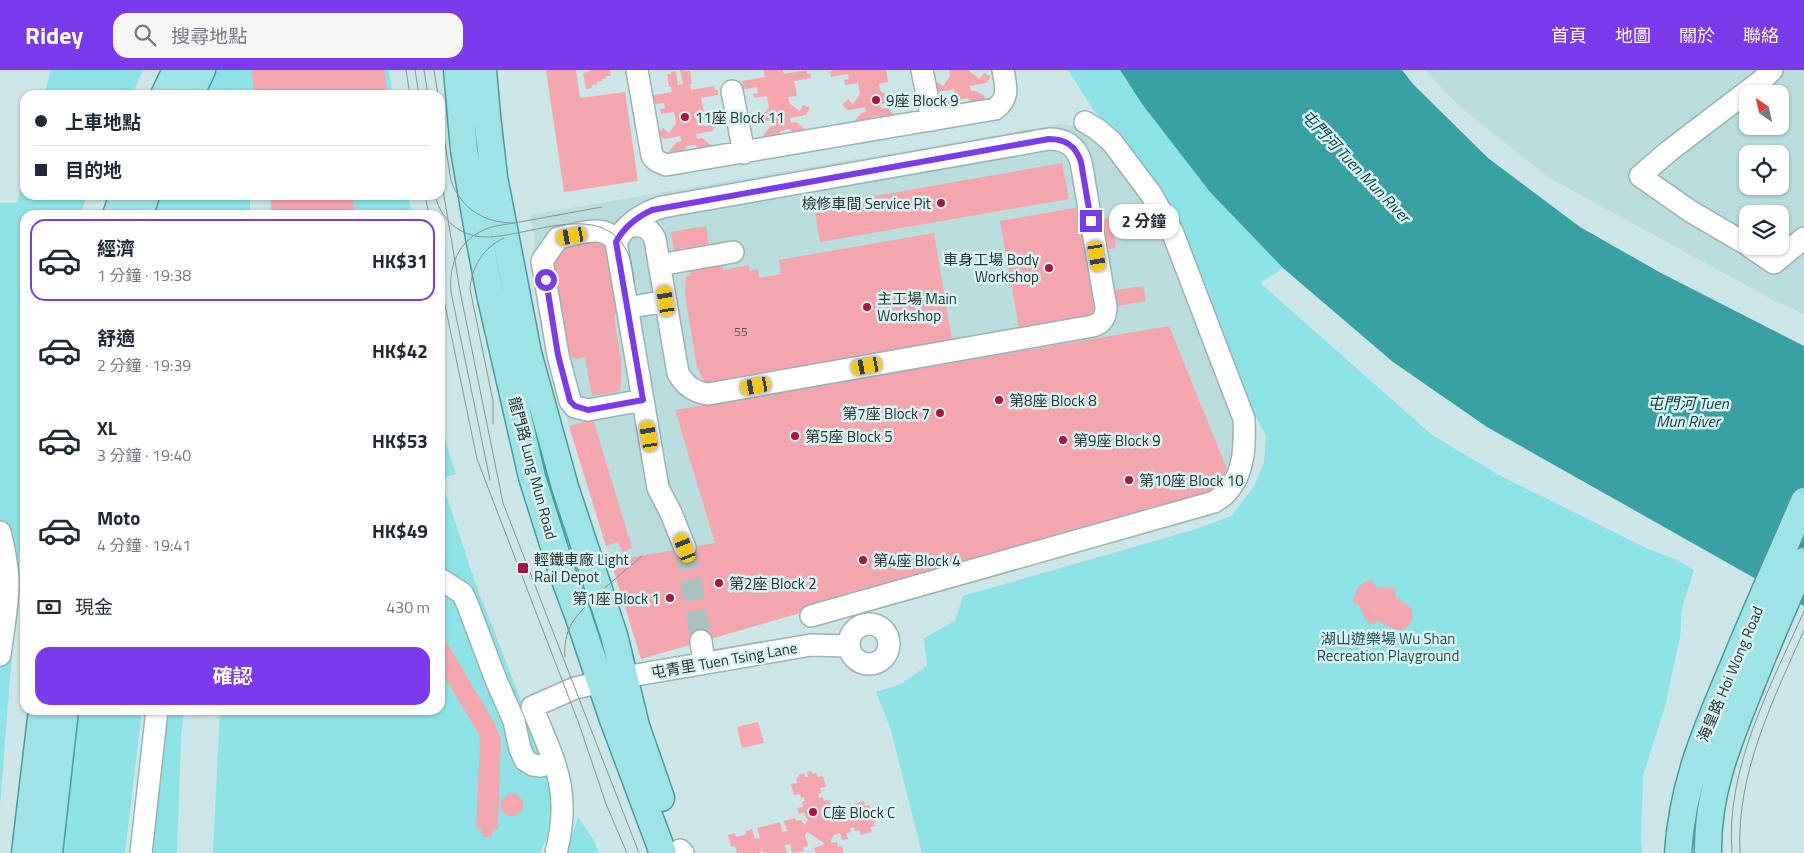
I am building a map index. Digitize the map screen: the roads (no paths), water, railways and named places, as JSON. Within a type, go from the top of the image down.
[{"type":"main road","points":[[166,90],[176,70]]},
{"type":"main road","points":[[192,90],[202,70]]},
{"type":"main road","name":"龍門路 Lung Mun Road","points":[[457,70],[464,150],[474,212],[490,294],[536,492],[578,615],[612,679],[677,852]]},
{"type":"main road","name":"龍門路 Lung Mun Road","points":[[483,70],[497,193],[528,354],[552,443],[601,593],[612,679]]},
{"type":"main road","name":"海皇路 Hoi Wong Road","points":[[1708,853],[1709,818],[1719,770],[1764,623],[1804,502]]},
{"type":"main road","name":"海皇路 Hoi Wong Road","points":[[1678,853],[1683,809],[1694,762],[1702,738],[1764,623],[1804,561]]},
{"type":"main road","points":[[25,853],[41,715]]},
{"type":"main road","points":[[49,853],[64,715]]},
{"type":"street","points":[[637,70],[652,156],[657,161],[666,164],[744,153],[995,109],[1002,104],[1007,88],[1003,70]]},
{"type":"street","points":[[922,70],[932,120]]},
{"type":"street","points":[[1739,241],[1690,211],[1640,176],[1761,81],[1772,70]]},
{"type":"street","points":[[732,91],[744,153]]},
{"type":"street","points":[[811,616],[1214,502],[1227,492],[1237,476],[1243,459],[1244,418],[1172,231],[1151,194],[1112,142],[1097,129],[1084,122]]},
{"type":"street","points":[[621,235],[643,214],[662,207],[1049,139],[1066,142],[1073,146],[1078,153],[1106,307],[1104,319],[1099,324],[708,394],[693,390],[687,386],[678,373],[660,265],[652,233],[640,225],[633,225],[621,235],[600,231],[558,238],[542,261],[557,346],[570,401],[575,406],[588,410],[643,400]]},
{"type":"street","points":[[621,235],[627,308],[658,488],[671,513],[685,548]]},
{"type":"street","points":[[1789,250],[1804,238]]},
{"type":"street","points":[[660,265],[733,252]]},
{"type":"street","points":[[1762,255],[1774,263],[1784,255]]},
{"type":"street","points":[[627,308],[666,301]]},
{"type":"street","points":[[0,532],[7,569],[8,591],[0,655]]},
{"type":"street","points":[[445,582],[462,593],[467,603],[496,680],[514,721],[520,749],[525,760],[533,765],[541,766],[554,761],[563,794],[561,835],[556,853]]},
{"type":"street","points":[[701,641],[704,663]]},
{"type":"street","name":"屯青里 Tuen Tsing Lane","points":[[554,761],[532,707],[575,688],[612,679],[811,645],[848,646]]},
{"type":"street","points":[[141,853],[156,715]]},
{"type":"water","name":"屯門河 Tuen Mun River","points":[[1120,70],[1402,70],[1414,85],[1488,158],[1580,227],[1661,273],[1804,346],[1804,606],[1487,427],[1393,362],[1283,268],[1210,192],[1142,104]]},
{"type":"tunnel","points":[[685,548],[701,641]]},
{"type":"tram line","points":[[406,70],[409,90]]},
{"type":"tram line","points":[[415,70],[418,90]]},
{"type":"tram line","points":[[424,70],[427,90]]},
{"type":"tram line","points":[[434,70],[437,90]]},
{"type":"tram line","points":[[445,143],[451,181],[456,191],[468,207],[484,217],[514,223],[602,207]]},
{"type":"tram line","points":[[426,200],[428,210]]},
{"type":"tram line","points":[[436,200],[440,210]]},
{"type":"tram line","points":[[445,200],[460,291],[503,503],[639,853]]},
{"type":"tram line","points":[[445,217],[458,229],[479,237],[494,237],[564,225],[580,224],[595,226],[609,231],[620,241],[629,256],[634,282]]},
{"type":"tram line","points":[[490,480],[451,292],[451,282],[454,263],[469,239],[489,228],[514,223]]},
{"type":"tram line","points":[[493,424],[493,401],[470,289],[476,265],[490,247],[504,238]]},
{"type":"tram line","points":[[445,305],[477,459],[579,724],[606,804],[627,853]]},
{"type":"tram line","points":[[565,657],[567,635],[578,615],[595,597],[642,556]]},
{"type":"tram line","points":[[1732,853],[1732,821],[1743,759],[1765,698],[1804,611]]},
{"type":"tram line","points":[[1740,853],[1740,823],[1750,766],[1769,711],[1804,630]]},
{"type":"place","name":"9座 Block 9","points":[[876,100]]},
{"type":"place","name":"11座 Block 11","points":[[685,117]]},
{"type":"place","name":"檢修車間 Service Pit","points":[[941,203]]},
{"type":"place","name":"車身工場 Body Workshop","points":[[1049,268]]},
{"type":"place","name":"主工場 Main Workshop","points":[[867,307]]},
{"type":"place","name":"第8座 Block 8","points":[[999,400]]},
{"type":"place","name":"第7座 Block 7","points":[[940,413]]},
{"type":"place","name":"第5座 Block 5","points":[[795,436]]},
{"type":"place","name":"第9座 Block 9","points":[[1063,440]]},
{"type":"place","name":"第10座 Block 10","points":[[1129,480]]},
{"type":"place","name":"第4座 Block 4","points":[[863,560]]},
{"type":"place","name":"輕鐵車廠 Light Rail Depot","points":[[523,568]]},
{"type":"place","name":"第2座 Block 2","points":[[719,583]]},
{"type":"place","name":"第1座 Block 1","points":[[670,598]]},
{"type":"place","name":"C座 Block C","points":[[813,812]]},
{"type":"park label","name":"湖山遊樂場 Wu Shan Recreation Playground","points":[[1388,646]]}]
